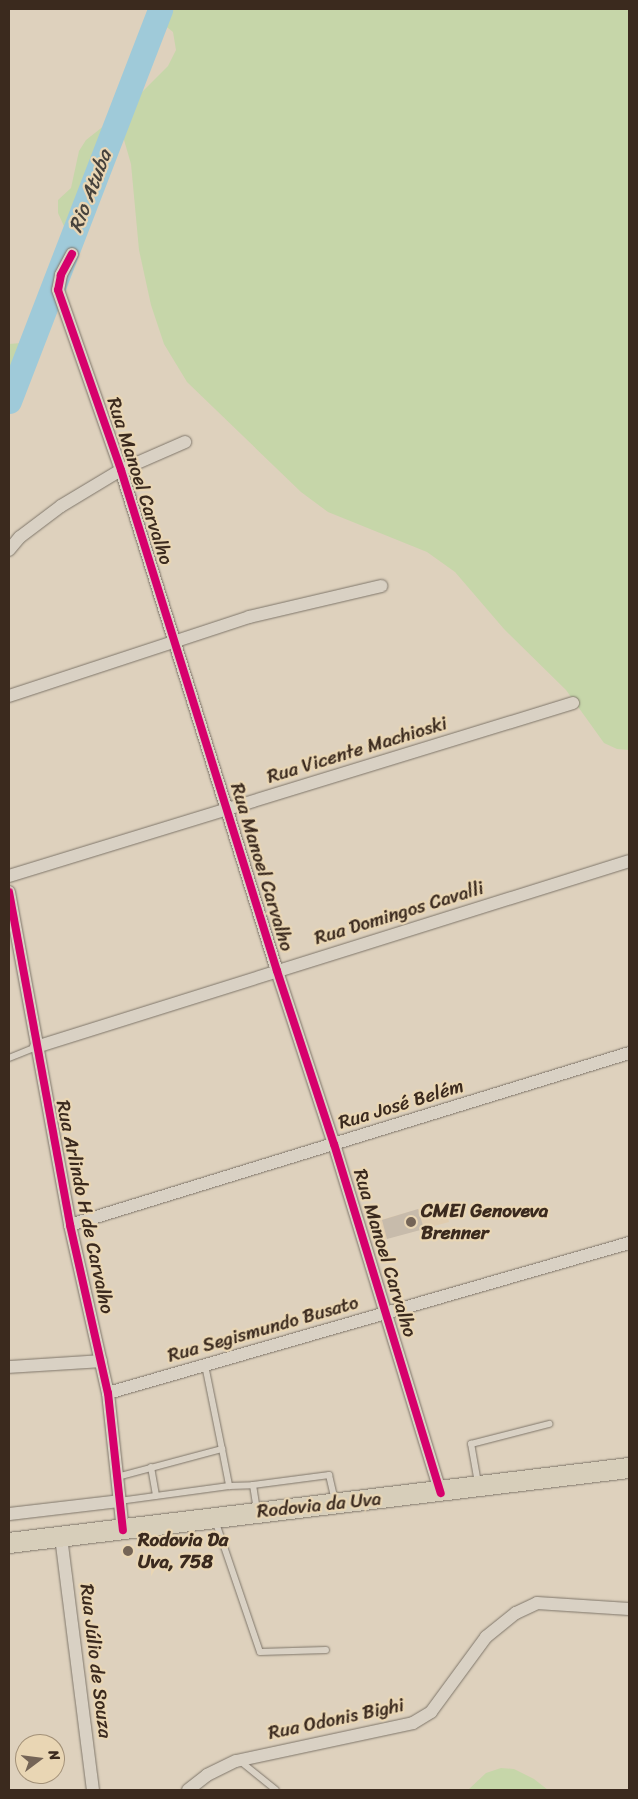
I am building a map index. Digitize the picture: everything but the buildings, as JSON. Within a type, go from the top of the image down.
[{"type":"highway","name":"Rodovia da Uva","points":[[9,1543],[123,1530],[257,1510],[441,1493],[629,1468]]},
{"type":"street","name":"Rua Manoel Carvalho","points":[[72,254],[61,275],[58,290],[121,470],[277,971],[334,1144],[441,1493]]},
{"type":"street","points":[[9,550],[20,537],[61,506],[121,470],[185,442]]},
{"type":"street","points":[[9,696],[176,644],[249,617],[381,586]]},
{"type":"street","name":"Rua Vicente Machioski","points":[[9,876],[573,703]]},
{"type":"street","name":"Rua Domingos Cavalli","points":[[36,1047],[629,861]]},
{"type":"street","name":"Rua Arlindo H de Carvalho","points":[[9,892],[70,1225],[108,1393],[123,1530]]},
{"type":"street","name":"Rua José Belém","points":[[70,1225],[629,1053]]},
{"type":"street","name":"Rua Segismundo Busato","points":[[108,1393],[629,1243]]},
{"type":"street","points":[[9,1367],[100,1361]]},
{"type":"street","points":[[9,1514],[119,1501]]},
{"type":"street","name":"Rua Júlio de Souza","points":[[61,1537],[93,1790]]},
{"type":"street","name":"Rua Odonis Bighi","points":[[188,1790],[207,1775],[240,1760],[413,1723],[430,1712],[486,1637],[516,1614],[537,1603],[629,1609]]},
{"type":"lane","name":"Rua Domingos Cavalli","points":[[9,1058],[36,1047]]},
{"type":"lane","points":[[205,1365],[229,1486]]},
{"type":"lane","points":[[479,1488],[470,1444],[550,1424]]},
{"type":"lane","points":[[117,1477],[222,1449]]},
{"type":"lane","points":[[151,1467],[156,1496]]},
{"type":"lane","points":[[119,1501],[329,1475],[335,1503]]},
{"type":"lane","points":[[253,1485],[257,1510]]},
{"type":"lane","points":[[214,1517],[260,1652],[326,1650]]},
{"type":"lane","points":[[240,1760],[276,1790]]},
{"type":"shaded area","name":"CMEI Genoveva Brenner","points":[[444,1202],[449,1222],[378,1241],[373,1222]]},
{"type":"green space","points":[[150,9],[629,9],[629,750],[617,749],[604,743],[566,690],[504,629],[455,572],[427,552],[328,512],[301,492],[187,382],[164,344],[151,305],[139,250],[131,164],[120,126],[110,123],[104,132],[69,237],[58,213],[58,200],[71,188],[79,151],[86,140],[124,110],[168,66],[176,50],[173,32],[153,16]]},
{"type":"green space","points":[[33,342],[9,407],[9,344]]},
{"type":"green space","points":[[501,1768],[514,1769],[534,1779],[548,1790],[468,1790],[486,1773]]},
{"type":"waterway","name":"Rio Atuba","points":[[9,401],[160,9]]},
{"type":"cycle path","points":[[72,254],[61,275],[58,290],[121,470],[277,971],[334,1144],[441,1493]]},
{"type":"cycle path","points":[[9,892],[70,1225],[108,1393],[123,1530]]},
{"type":"place","name":"CMEI Genoveva Brenner","points":[[411,1222]]},
{"type":"place","name":"Rodovia Da Uva, 758","points":[[128,1551]]}]
